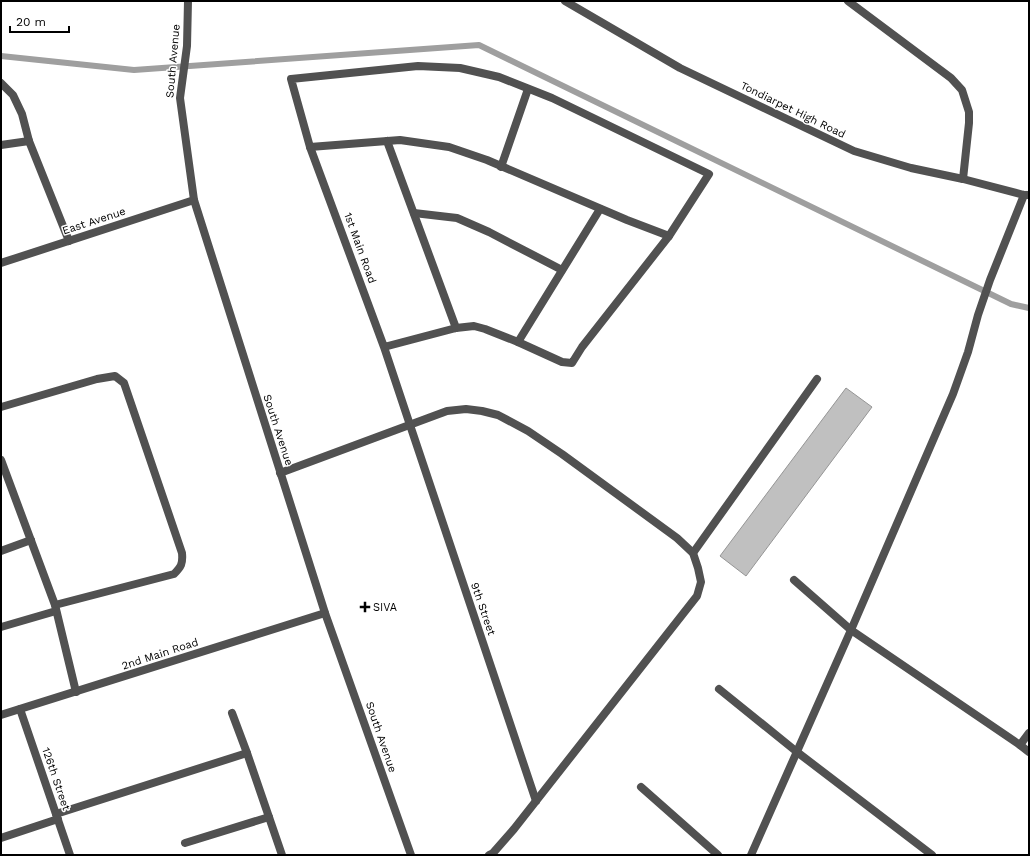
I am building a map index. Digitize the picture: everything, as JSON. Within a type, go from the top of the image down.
[{"type":"street","name":"South Avenue","points":[[188,1],[187,46],[180,98],[194,200],[325,613],[411,855]]},
{"type":"street","name":"Tondiarpet High Road","points":[[565,1],[680,68],[854,151],[911,168],[1026,195]]},
{"type":"street","points":[[848,1],[951,78],[962,90],[969,112],[963,179]]},
{"type":"street","name":"1st Main Road","points":[[410,425],[384,347],[310,147],[291,79],[418,66],[460,68],[499,77],[528,89]]},
{"type":"street","points":[[1,82],[13,95],[22,114],[29,141],[69,241]]},
{"type":"street","points":[[384,347],[456,328],[474,326],[518,342],[562,362],[572,363],[669,236],[709,174],[552,98],[528,89],[501,167]]},
{"type":"street","points":[[310,147],[400,140],[449,147],[487,160],[600,209],[669,236]]},
{"type":"street","points":[[1,145],[29,141]]},
{"type":"street","points":[[387,141],[456,328]]},
{"type":"street","points":[[751,855],[851,630],[953,394],[968,352],[978,315],[990,280],[1026,195]]},
{"type":"street","name":"East Avenue","points":[[1,262],[194,200]]},
{"type":"street","points":[[518,342],[600,209]]},
{"type":"street","points":[[414,213],[457,218],[489,232],[562,270]]},
{"type":"street","points":[[1,407],[97,379],[115,376],[124,383],[182,553],[183,560],[180,568],[174,574],[55,608],[1,627]]},
{"type":"street","points":[[693,552],[817,380]]},
{"type":"street","points":[[280,473],[447,411],[466,409],[482,410],[498,415],[528,431],[677,538],[693,552],[701,582],[697,596],[514,829],[493,853],[489,855]]},
{"type":"street","name":"9th Street","points":[[410,425],[536,801]]},
{"type":"street","points":[[1,460],[5,481],[31,540],[55,608],[76,692]]},
{"type":"street","points":[[1,551],[31,540]]},
{"type":"street","points":[[794,580],[851,630],[1029,752]]},
{"type":"street","name":"2nd Main Road","points":[[1,715],[325,613]]},
{"type":"street","points":[[719,689],[797,752],[932,855]]},
{"type":"street","name":"126th Street","points":[[20,709],[70,855]]},
{"type":"street","points":[[232,713],[282,855]]},
{"type":"street","points":[[1020,745],[1029,733]]},
{"type":"street","points":[[1,838],[57,816],[247,753]]},
{"type":"street","points":[[641,787],[718,855]]},
{"type":"street","points":[[185,843],[269,817]]},
{"type":"building","points":[[846,388],[872,407],[746,576],[720,556]]},
{"type":"waterway","points":[[1,56],[134,70],[479,45],[1011,304],[1029,308]]},
{"type":"place","name":"SIVA","points":[[365,607]]}]
